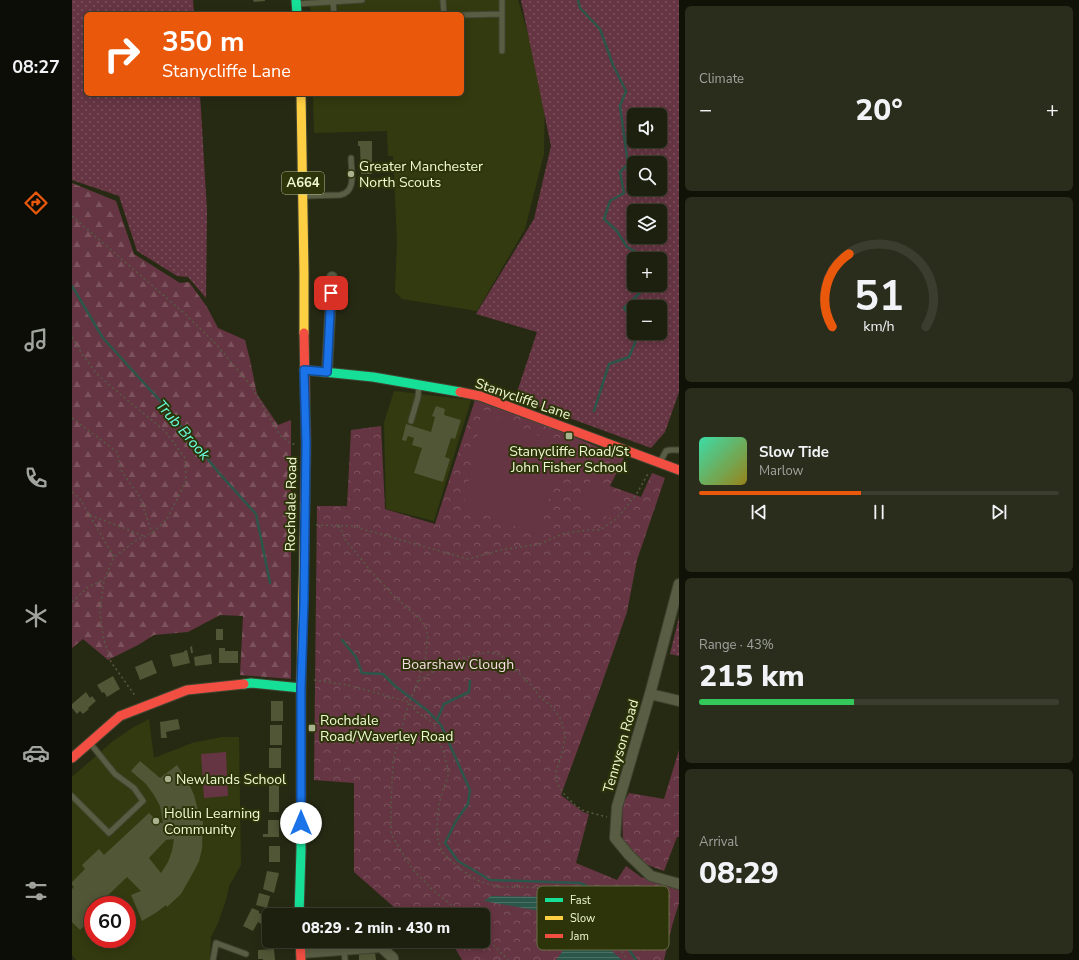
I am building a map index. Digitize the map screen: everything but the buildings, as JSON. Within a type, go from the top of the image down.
[{"type":"main road","points":[[296,2],[297,12]]},
{"type":"main road","name":"Rochdale Road","points":[[299,908],[301,850],[301,688],[306,444],[301,96]]},
{"type":"main road","name":"Stanycliffe Lane","points":[[304,370],[373,377],[480,396],[679,470]]},
{"type":"main road","points":[[72,758],[120,716],[187,690],[251,683],[301,688]]},
{"type":"street","points":[[327,372],[332,277]]},
{"type":"street","name":"Tennyson Road","points":[[679,584],[650,694],[617,807],[615,838],[629,855],[651,876],[679,884]]},
{"type":"street","points":[[650,694],[679,701]]},
{"type":"street","points":[[301,956],[344,955],[381,948],[393,959]]},
{"type":"lane","points":[[296,2],[362,0]]},
{"type":"lane","points":[[443,0],[444,12]]},
{"type":"lane","points":[[502,0],[502,51]]},
{"type":"lane","points":[[333,1],[334,12]]},
{"type":"lane","points":[[464,15],[502,14]]},
{"type":"lane","points":[[303,196],[345,194],[351,187],[350,158]]},
{"type":"lane","points":[[411,421],[418,397],[419,385]]},
{"type":"lane","points":[[657,462],[666,451],[679,450]]},
{"type":"lane","points":[[72,796],[109,833],[143,801],[134,788],[115,774],[90,742]]},
{"type":"lane","points":[[213,960],[216,943],[246,954]]},
{"type":"path","points":[[72,216],[184,313],[216,343],[252,388],[280,435],[291,444]]},
{"type":"path","points":[[72,337],[82,354],[97,374],[165,431],[185,458],[186,480],[167,519],[152,533],[137,540],[114,557],[104,580],[100,613],[104,640],[111,662],[132,691],[141,708]]},
{"type":"path","points":[[72,418],[117,452],[122,472],[140,497],[152,533]]},
{"type":"path","points":[[305,524],[352,526],[468,559],[501,550],[540,544],[565,533],[600,530],[616,519],[636,495],[657,462]]},
{"type":"path","points":[[72,492],[80,499],[114,557]]},
{"type":"path","points":[[90,515],[144,536]]},
{"type":"path","points":[[338,526],[343,533],[344,538],[370,570],[393,595],[422,621],[426,627],[428,636],[425,660],[414,693],[409,702],[393,761],[391,804],[392,834],[412,869],[435,892],[455,908]]},
{"type":"path","points":[[72,602],[88,587],[104,580]]},
{"type":"path","points":[[418,682],[454,660],[488,652],[501,655],[532,686],[538,696],[552,707],[560,718],[564,736],[563,750],[556,772],[557,783],[564,794],[575,806],[584,811],[616,819]]},
{"type":"path","points":[[302,677],[348,685],[409,702],[417,712],[434,723],[438,741],[443,750],[448,770],[448,777],[442,789],[437,824],[438,839],[442,852],[463,871],[479,881],[498,887],[537,888]]},
{"type":"path","points":[[490,941],[508,960]]},
{"type":"path","points":[[621,950],[627,960]]},
{"type":"shaded area","points":[[309,0],[518,0],[545,92],[544,154],[525,229],[477,311],[402,299],[395,292],[397,241],[393,156],[388,156],[387,131],[314,133],[313,96],[464,96],[464,12],[311,12]]},
{"type":"shaded area","points":[[394,391],[471,400],[434,521],[386,509],[384,423]]},
{"type":"shaded area","name":"Hollin Learning Community","points":[[149,719],[154,758],[192,743],[222,737],[239,737],[241,865],[229,886],[218,923],[211,937],[210,960],[76,960],[72,955],[72,777],[113,741]]},
{"type":"green space","points":[[72,0],[193,0],[194,12],[84,12],[84,96],[200,96],[207,211],[206,298],[188,277],[177,276],[137,251],[119,196],[72,180]]},
{"type":"green space","points":[[521,0],[679,0],[679,392],[665,432],[651,448],[515,398],[537,332],[476,314],[534,219],[551,146]]},
{"type":"green space","points":[[72,183],[116,201],[134,254],[180,283],[189,282],[207,307],[218,328],[245,340],[257,394],[278,425],[291,420],[291,679],[240,675],[243,616],[220,615],[188,632],[154,635],[108,660],[83,639],[72,648]]},
{"type":"green space","name":"Boarshaw Clough","points":[[475,400],[558,430],[624,458],[610,486],[641,497],[652,473],[665,478],[637,560],[627,612],[561,795],[583,812],[589,814],[576,863],[617,880],[626,866],[641,877],[667,886],[537,886],[537,950],[666,950],[664,960],[462,960],[455,948],[490,948],[490,908],[395,908],[354,872],[354,783],[314,780],[317,506],[347,506],[351,430],[381,426],[385,509],[435,524]]},
{"type":"green space","points":[[483,410],[565,448],[538,534],[463,507]]},
{"type":"green space","points":[[587,481],[619,494],[611,518],[577,506]]},
{"type":"green space","points":[[679,617],[679,656],[670,654]]},
{"type":"green space","points":[[679,750],[679,837],[677,837],[664,871],[645,864],[623,841],[622,806],[629,793],[664,799]]},
{"type":"green space","points":[[226,752],[228,796],[204,798],[201,754]]},
{"type":"green space","name":"Boarshaw Clough","points":[[669,887],[679,890],[679,903],[669,939]]},
{"type":"water","points":[[491,896],[537,897],[537,911],[484,901]]},
{"type":"water","points":[[564,950],[611,950],[622,960],[556,960]]},
{"type":"waterway","points":[[578,0],[580,8],[600,29],[613,65],[626,91],[620,106],[628,164],[620,172],[624,193],[610,201],[604,219],[617,231],[627,247],[636,252]]},
{"type":"waterway","name":"Trub Brook","points":[[72,286],[103,338],[163,404],[219,473],[256,514],[270,583]]},
{"type":"waterway","points":[[632,300],[641,292]]},
{"type":"waterway","points":[[627,305],[624,308],[627,312]]},
{"type":"waterway","points":[[594,411],[609,364],[629,357],[636,340]]},
{"type":"waterway","points":[[342,640],[356,657],[362,673],[383,674],[395,686],[428,711],[441,725],[470,790],[468,804],[456,821],[445,843],[458,861],[490,880],[580,883],[587,886]]},
{"type":"waterway","points":[[437,720],[444,704],[469,692],[470,681]]},
{"type":"waterway","points":[[629,950],[636,960]]},
{"type":"traffic: fast","points":[[296,0],[297,12]]},
{"type":"traffic: fast","points":[[304,370],[373,377],[460,392]]},
{"type":"traffic: fast","points":[[244,684],[251,683],[301,688]]},
{"type":"traffic: fast","points":[[299,908],[301,744]]},
{"type":"traffic: slow","points":[[301,96],[304,333]]},
{"type":"traffic: slow","points":[[301,744],[305,503]]},
{"type":"traffic: jam","points":[[304,333],[306,444],[305,503]]},
{"type":"traffic: jam","points":[[460,392],[480,396],[679,470]]},
{"type":"traffic: jam","points":[[72,758],[120,716],[187,690],[244,684]]},
{"type":"traffic: jam","points":[[300,948],[301,960]]},
{"type":"place","name":"Greater Manchester North Scouts","points":[[351,174]]},
{"type":"place","name":"Stanycliffe Road/St John Fisher School","points":[[569,436]]},
{"type":"place","name":"Rochdale Road/Waverley Road","points":[[312,728]]},
{"type":"place","name":"Newlands School","points":[[168,779]]},
{"type":"place","name":"Hollin Learning Community","points":[[156,821]]},
{"type":"route","points":[[301,823],[301,688],[304,601],[306,444],[304,370],[327,372],[331,293]]}]
